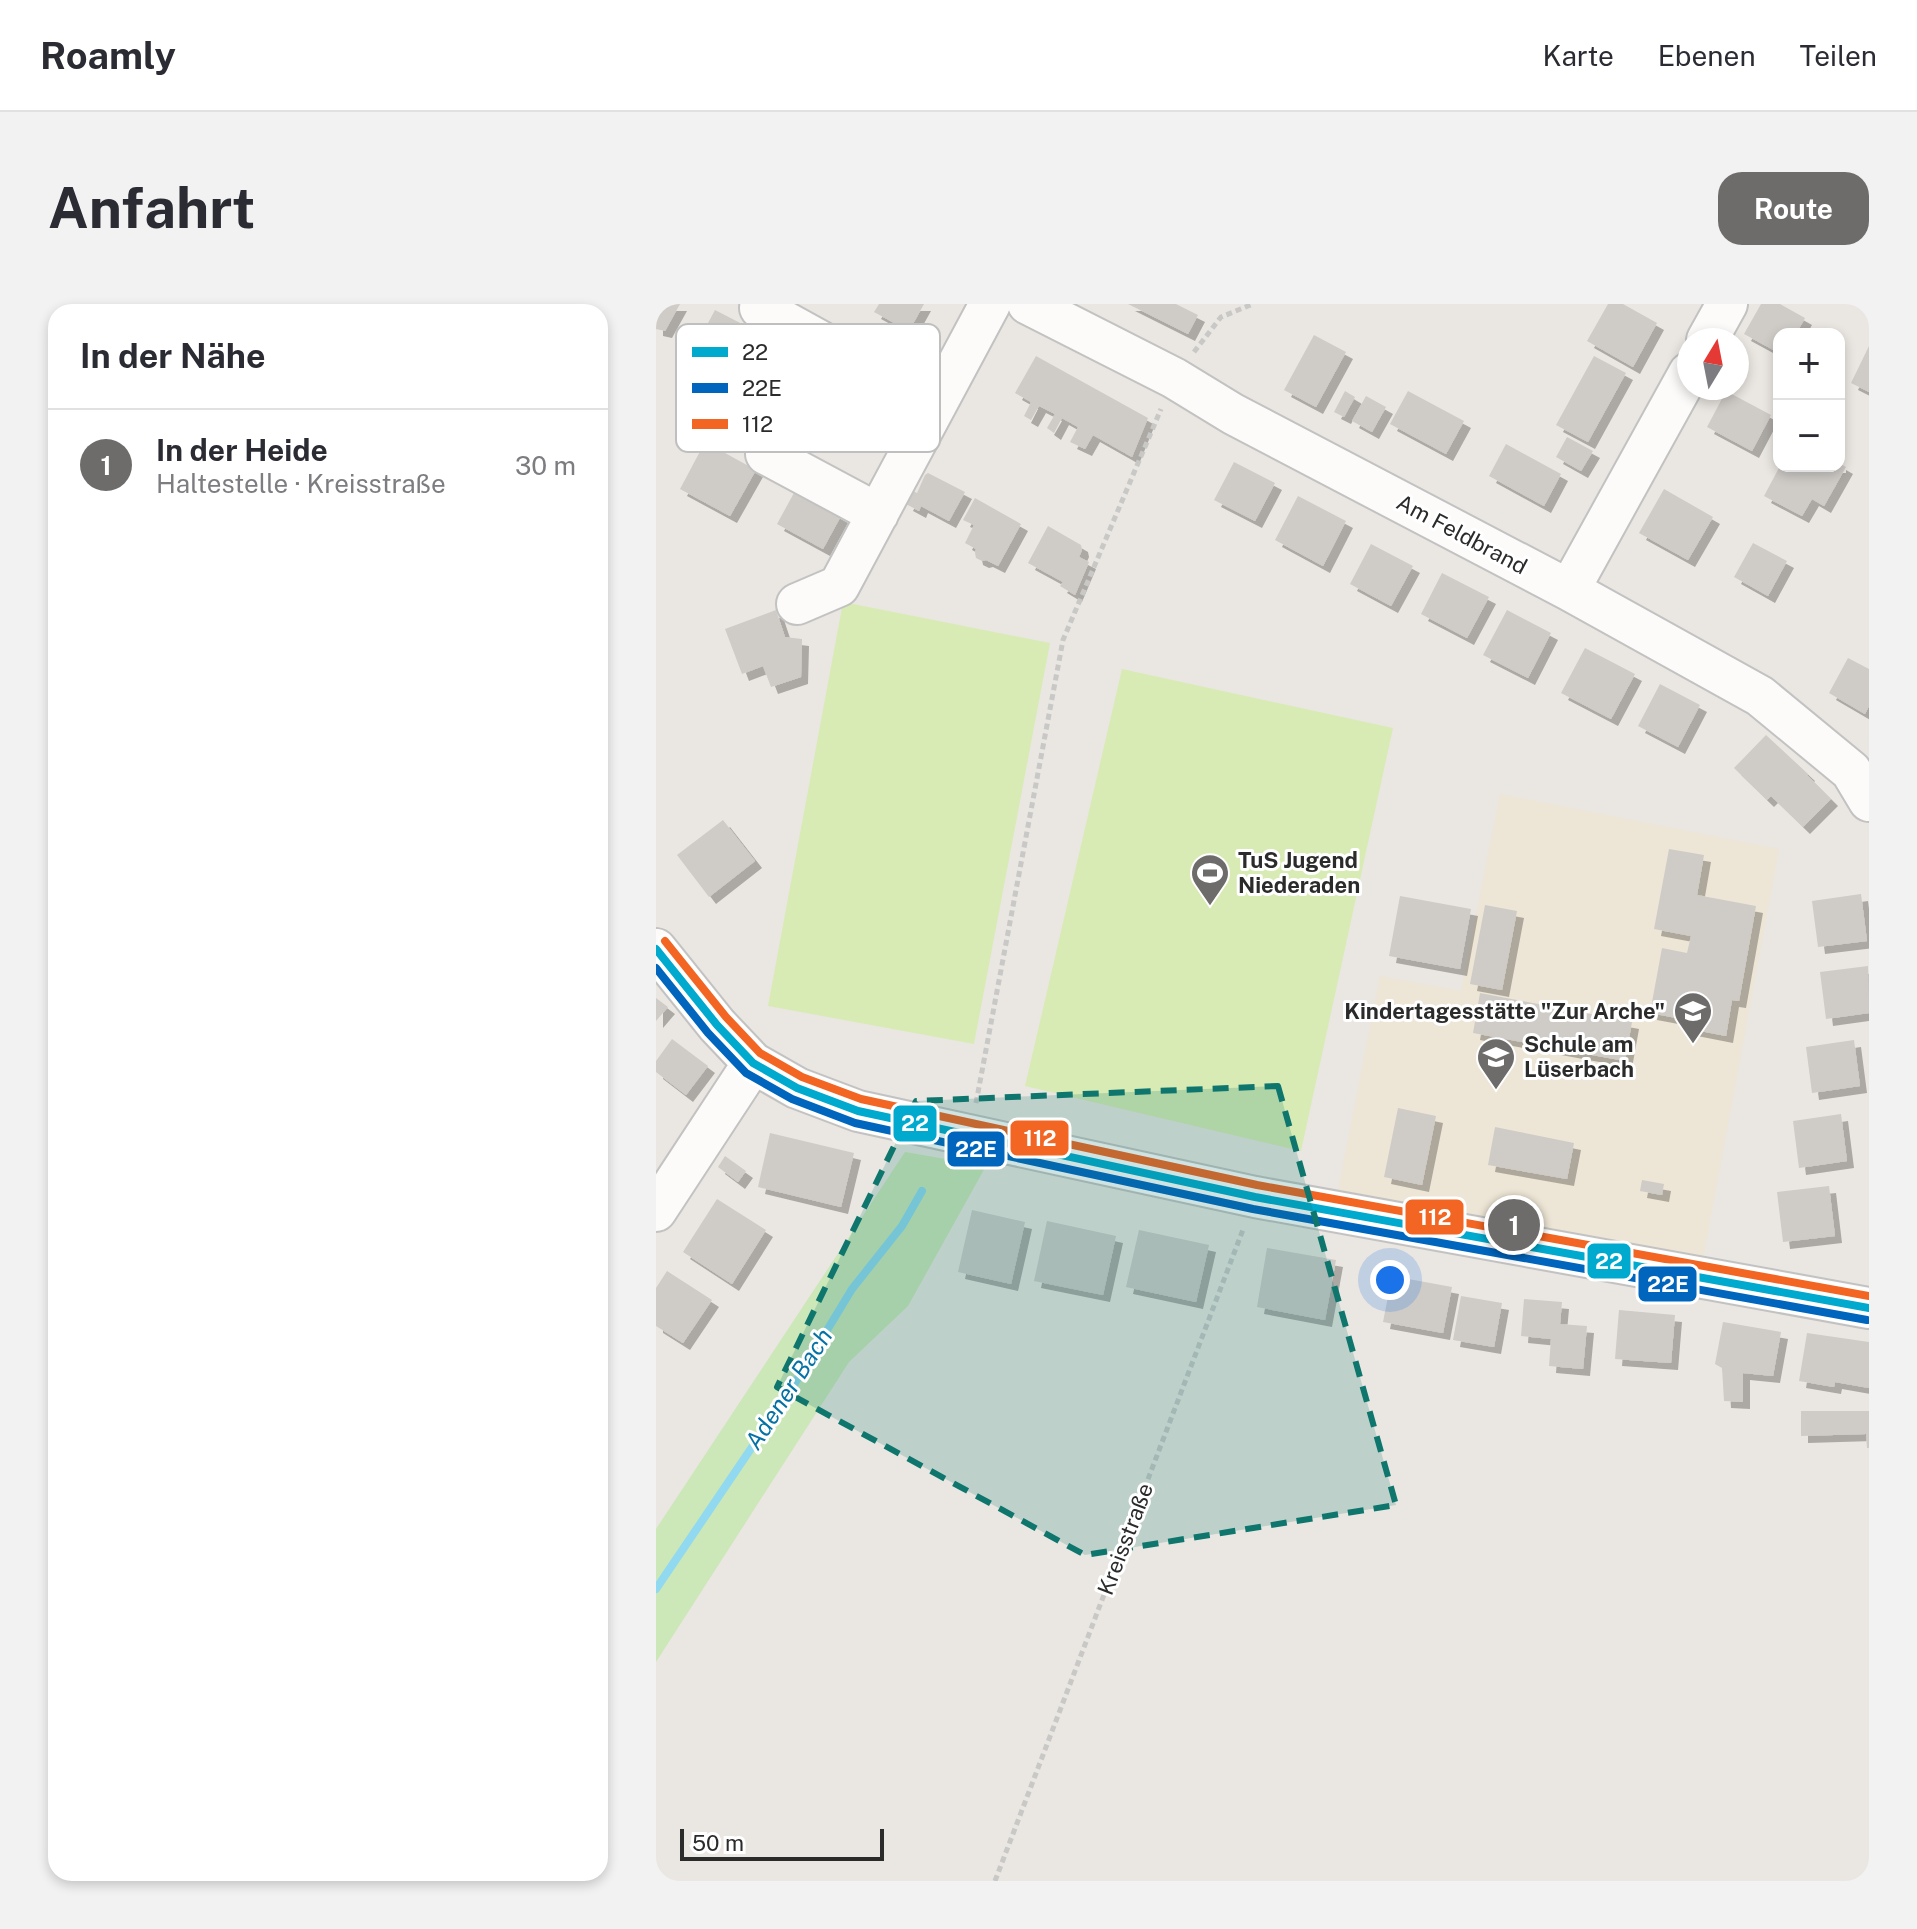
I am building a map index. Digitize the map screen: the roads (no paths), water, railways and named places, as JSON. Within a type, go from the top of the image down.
[{"type":"street","points":[[940,398],[990,304]]},
{"type":"street","name":"Am Feldbrand","points":[[1028,304],[1174,378],[1233,414],[1569,590],[1760,696],[1863,771]]},
{"type":"street","points":[[1714,328],[1727,304]]},
{"type":"street","points":[[760,308],[789,324]]},
{"type":"street","points":[[1569,590],[1677,395]]},
{"type":"street","points":[[797,604],[839,586],[911,452]]},
{"type":"street","points":[[766,454],[878,514]]},
{"type":"street","points":[[656,949],[717,1025],[753,1063],[797,1088],[858,1111],[1255,1197],[1869,1308]]},
{"type":"street","points":[[656,1211],[753,1063]]},
{"type":"waterway","name":"Adener Bach","points":[[656,1589],[792,1388],[852,1289],[902,1226],[922,1191]]},
{"type":"place","name":"TuS Jugend Niederaden","points":[[1210,907]]},
{"type":"place","name":"Kindertagesstätte \"Zur Arche\"","points":[[1693,1045]]},
{"type":"place","name":"Schule am Lüserbach","points":[[1496,1091]]},
{"type":"place","name":"In der Heide","points":[[1514,1225]]}]
